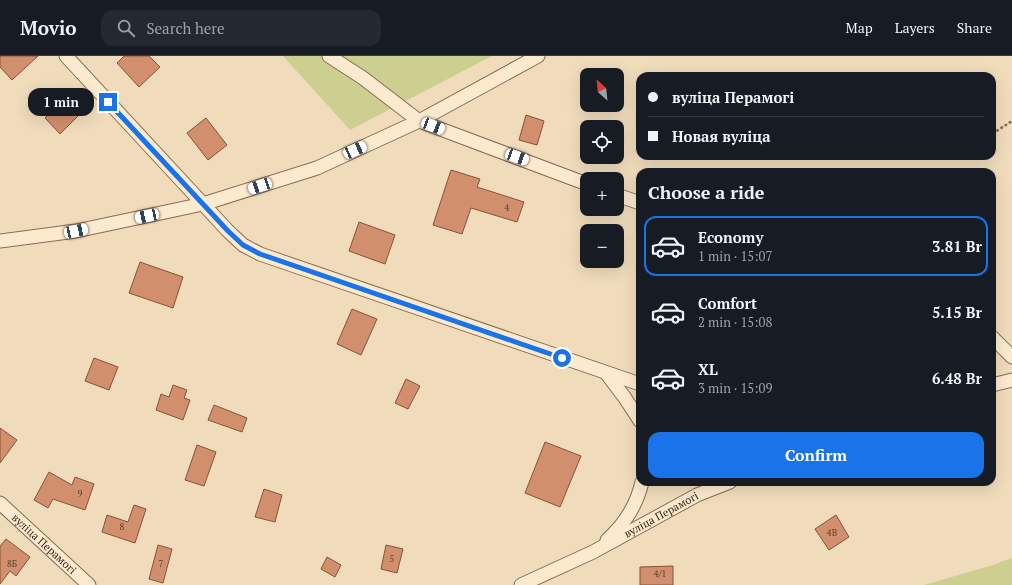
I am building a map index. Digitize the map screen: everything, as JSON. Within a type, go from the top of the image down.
[{"type":"street","points":[[66,56],[243,245],[260,254],[636,383]]},
{"type":"street","points":[[329,56],[363,78],[419,121],[580,181]]},
{"type":"street","points":[[0,241],[76,231],[203,204],[317,168],[419,121],[538,56]]},
{"type":"street","points":[[624,197],[636,202]]},
{"type":"street","points":[[996,341],[1012,357]]},
{"type":"street","points":[[607,374],[636,415]]},
{"type":"street","points":[[996,384],[1012,380]]},
{"type":"street","name":"вуліца Перамогі","points":[[593,552],[614,533],[628,515],[641,486]]},
{"type":"street","name":"вуліца Перамогі","points":[[521,585],[593,552],[698,495],[720,486]]},
{"type":"street","name":"вуліца Перамогі","points":[[0,503],[89,585]]},
{"type":"path","points":[[996,131],[1012,121]]},
{"type":"green space","points":[[283,56],[492,56],[350,130]]},
{"type":"green space","points":[[1012,558],[1012,585],[924,585],[993,565]]},
{"type":"building","points":[[0,56],[38,56],[12,80],[0,67]]},
{"type":"building","points":[[124,56],[149,56],[160,67],[139,87],[117,63]]},
{"type":"building","points":[[63,99],[79,115],[60,134],[45,118]]},
{"type":"building","points":[[526,115],[544,121],[537,145],[519,140]]},
{"type":"building","points":[[206,118],[227,145],[208,160],[187,133]]},
{"type":"building","points":[[451,170],[480,179],[477,187],[524,202],[517,222],[471,208],[462,234],[433,225]]},
{"type":"building","points":[[359,222],[395,235],[385,264],[349,251]]},
{"type":"building","points":[[140,262],[183,277],[173,308],[129,293]]},
{"type":"building","points":[[352,309],[377,319],[361,355],[337,344]]},
{"type":"building","points":[[94,358],[118,367],[109,390],[85,381]]},
{"type":"building","points":[[406,379],[420,386],[408,409],[395,403]]},
{"type":"building","points":[[173,385],[187,390],[184,398],[190,400],[183,420],[156,410],[161,394],[169,397]]},
{"type":"building","points":[[214,405],[247,418],[242,432],[208,420]]},
{"type":"building","points":[[0,428],[17,440],[0,463]]},
{"type":"building","points":[[545,442],[581,456],[560,507],[525,493]]},
{"type":"building","points":[[197,445],[216,452],[204,486],[185,480]]},
{"type":"building","points":[[49,472],[72,485],[75,477],[94,484],[85,510],[53,499],[48,508],[34,500]]},
{"type":"building","points":[[264,489],[282,495],[275,522],[255,517]]},
{"type":"building","points":[[134,505],[146,509],[135,543],[102,532],[107,515],[128,522]]},
{"type":"building","points":[[836,515],[849,537],[829,550],[815,529]]},
{"type":"building","points":[[6,539],[30,557],[16,576],[10,571],[0,584],[0,546]]},
{"type":"building","points":[[158,545],[172,549],[163,583],[149,579]]},
{"type":"building","points":[[386,545],[403,549],[397,573],[381,569]]},
{"type":"building","points":[[327,557],[341,565],[335,577],[321,569]]},
{"type":"building","points":[[673,566],[673,585],[640,585],[640,567]]},
{"type":"route","points":[[108,102],[228,231],[243,245],[260,254],[562,358]]}]
